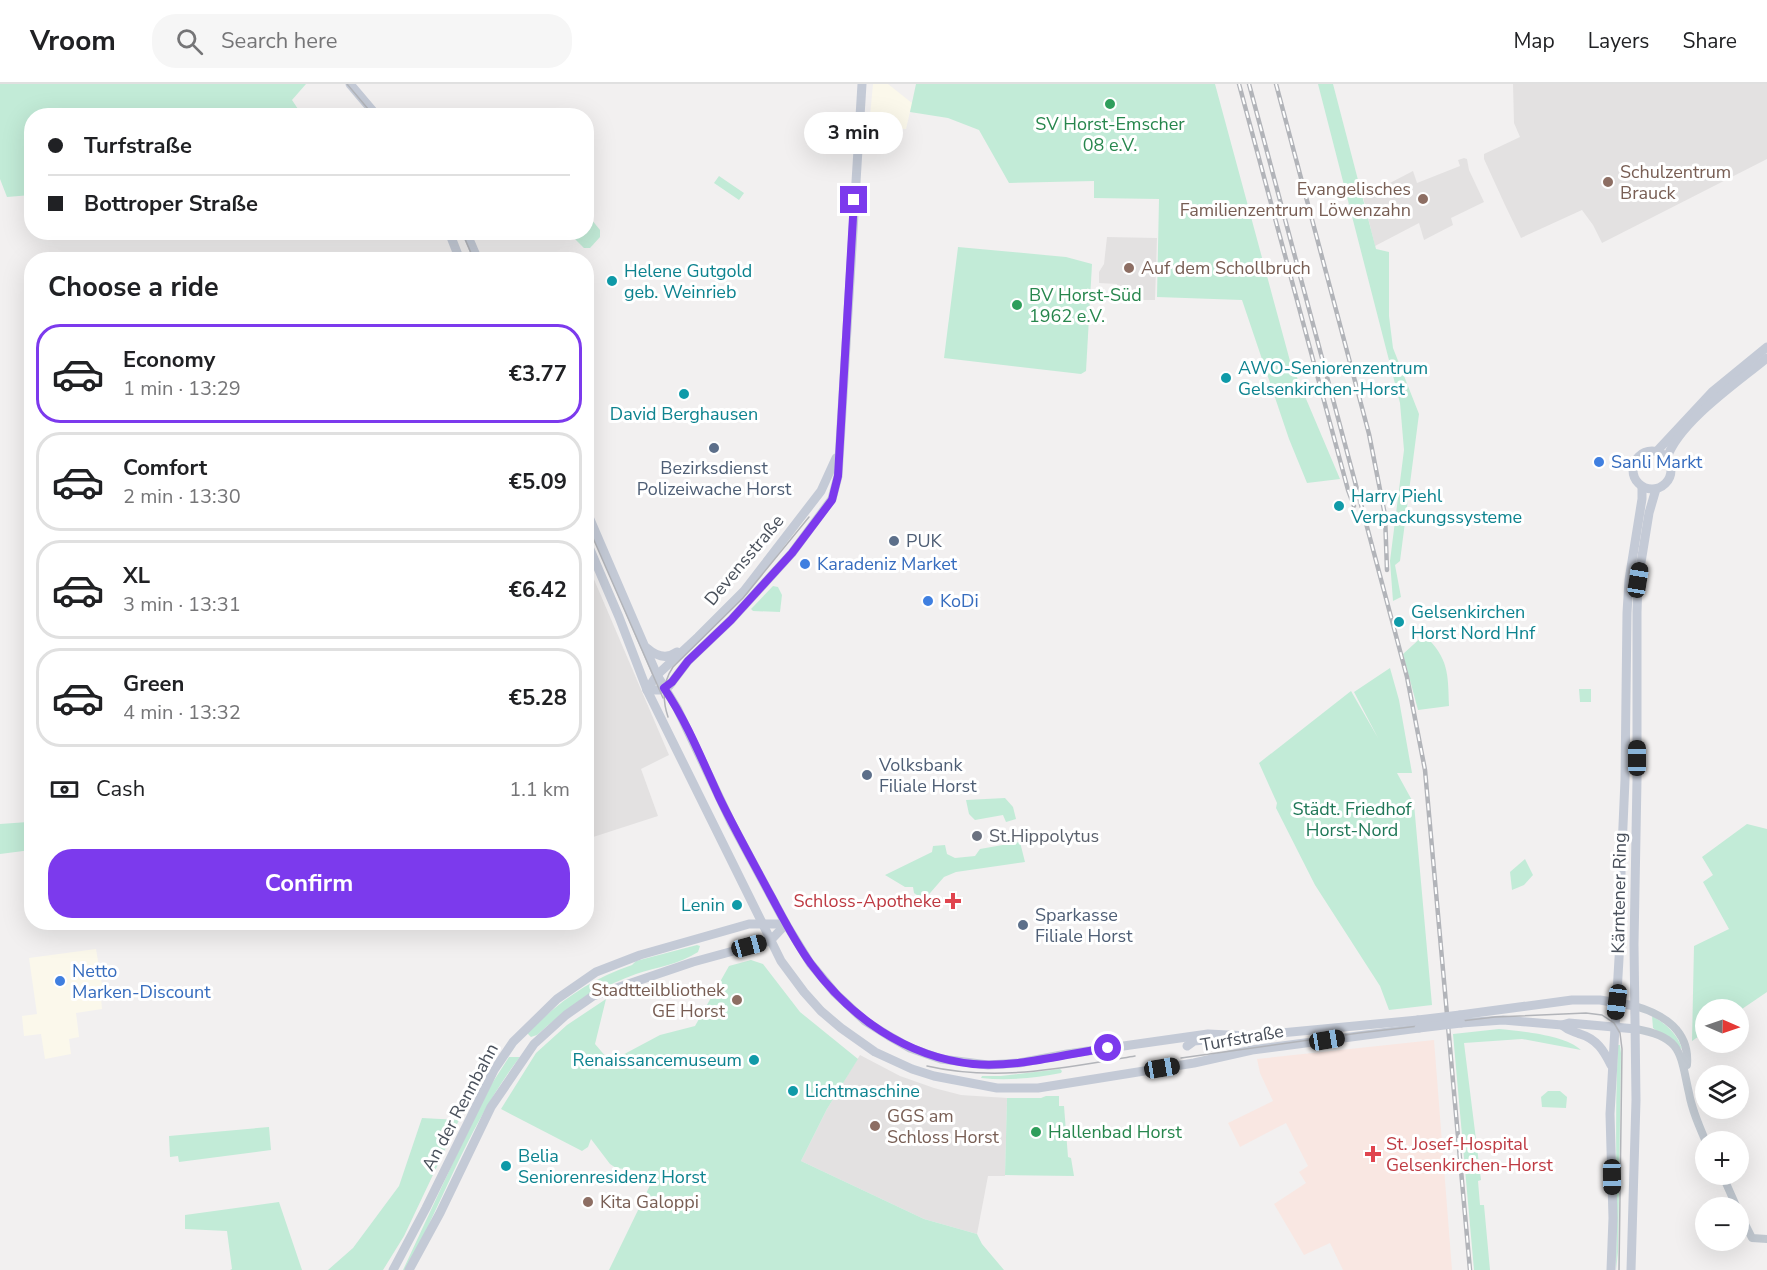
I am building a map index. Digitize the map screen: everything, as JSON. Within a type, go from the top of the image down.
[{"type":"main road","points":[[350,84],[370,108]]},
{"type":"main road","name":"Devensstraße","points":[[664,688],[669,686],[688,661],[775,573],[832,500],[836,486],[862,84]]},
{"type":"main road","points":[[1657,451],[1712,392],[1767,347]]},
{"type":"main road","points":[[1667,458],[1672,448],[1701,412],[1767,358]]},
{"type":"main road","points":[[1646,451],[1657,451],[1667,458],[1671,464],[1670,476],[1663,486],[1656,489],[1642,487],[1633,476],[1634,463],[1646,451]]},
{"type":"main road","name":"Devensstraße","points":[[647,690],[657,675],[744,591],[821,491],[838,454]]},
{"type":"main road","name":"Kärntener Ring","points":[[1611,1270],[1613,1218],[1610,1114],[1622,907],[1627,613],[1629,580],[1642,487]]},
{"type":"main road","name":"Kärntener Ring","points":[[1631,1270],[1636,1100],[1634,889],[1638,580],[1649,513],[1656,489]]},
{"type":"main road","name":"Turfstraße","points":[[594,528],[657,675],[677,708],[731,822],[786,924],[810,963],[865,1021],[918,1051],[941,1059],[988,1065],[1019,1063],[1194,1035],[1344,1033]]},
{"type":"main road","name":"Turfstraße","points":[[594,559],[647,690],[781,961],[821,1011],[875,1052],[912,1069],[975,1085],[1006,1089],[1038,1088],[1284,1046],[1344,1033],[1461,1019],[1554,1001],[1617,1002]]},
{"type":"main road","name":"Devensstraße","points":[[645,646],[653,654],[669,657],[698,637]]},
{"type":"main road","points":[[647,690],[664,688]]},
{"type":"main road","points":[[770,941],[786,924]]},
{"type":"main road","name":"An der Rennbahn","points":[[393,1270],[494,1070],[513,1042],[556,999],[596,972],[640,955],[743,926],[786,924]]},
{"type":"main road","name":"An der Rennbahn","points":[[409,1270],[440,1213],[491,1107],[534,1044],[566,1015],[593,996],[693,962],[770,941]]},
{"type":"main road","points":[[1617,1002],[1635,1006]]},
{"type":"main road","name":"Turfstraße","points":[[1461,1019],[1615,1026]]},
{"type":"main road","points":[[1563,1025],[1569,1031],[1595,1041],[1605,1052],[1612,1067]]},
{"type":"main road","points":[[1615,1026],[1636,1029]]},
{"type":"main road","points":[[1187,1046],[1194,1041],[1223,1038],[1229,1034]]},
{"type":"street","points":[[1635,1006],[1661,1015],[1675,1028],[1687,1054],[1686,1071]]},
{"type":"street","points":[[1636,1029],[1650,1032],[1672,1044],[1683,1058],[1691,1104],[1702,1131]]},
{"type":"street","points":[[1749,1232],[1752,1238],[1767,1239]]},
{"type":"shaded area","points":[[873,84],[888,84],[912,103],[906,129],[869,127]]},
{"type":"shaded area","name":"Schulzentrum Brauck","points":[[1513,84],[1767,84],[1767,159],[1602,243],[1582,210],[1521,238],[1484,159],[1484,154],[1520,137],[1514,123]]},
{"type":"shaded area","name":"Evangelisches Familienzentrum Löwenzahn","points":[[1467,159],[1469,170],[1484,202],[1451,218],[1453,225],[1424,240],[1419,223],[1375,246],[1363,197],[1413,171],[1417,183],[1460,166],[1458,160]]},
{"type":"shaded area","name":"Auf dem Schollbruch","points":[[1107,237],[1157,238],[1155,300],[1117,300],[1117,284],[1099,283],[1099,272],[1104,264]]},
{"type":"shaded area","points":[[594,579],[669,755],[641,769],[658,816],[594,837]]},
{"type":"shaded area","points":[[96,949],[104,997],[101,998],[102,1009],[76,1013],[79,1037],[69,1039],[71,1054],[45,1059],[41,1034],[24,1036],[22,1016],[37,1014],[29,958]]},
{"type":"shaded area","name":"St. Josef-Hospital Gelsenkirchen-Horst","points":[[1434,1040],[1452,1270],[1343,1270],[1330,1243],[1304,1255],[1274,1204],[1306,1183],[1299,1172],[1308,1166],[1286,1123],[1240,1147],[1228,1123],[1273,1101],[1260,1073],[1257,1059]]},
{"type":"shaded area","name":"GGS am Schloss Horst","points":[[860,1055],[900,1076],[934,1088],[961,1095],[1007,1098],[1005,1176],[988,1176],[977,1234],[924,1219],[801,1161],[827,1109]]},
{"type":"green space","points":[[0,84],[306,84],[292,100],[297,108],[24,108],[24,196],[7,197],[0,179]]},
{"type":"green space","points":[[916,84],[1215,84],[1290,361],[1340,479],[1307,483],[1289,439],[1242,300],[1157,297],[1159,199],[1094,198],[1094,181],[1009,183],[979,130],[948,118],[910,112]]},
{"type":"green space","points":[[1318,84],[1333,84],[1376,249],[1389,252],[1389,316],[1393,348],[1419,414],[1400,561],[1395,565],[1401,597],[1393,601],[1390,561],[1404,450],[1400,403]]},
{"type":"green space","points":[[719,176],[744,193],[739,200],[714,183]]},
{"type":"green space","points":[[594,223],[600,230],[600,237],[590,248],[584,248],[576,240],[594,240]]},
{"type":"green space","name":"BV Horst-Süd 1962 e.V.","points":[[958,247],[1066,257],[1092,264],[1086,371],[1081,374],[944,358]]},
{"type":"green space","points":[[773,586],[778,587],[782,595],[780,612],[753,611],[751,609]]},
{"type":"green space","points":[[1424,635],[1438,651],[1446,667],[1449,706],[1418,710],[1403,654]]},
{"type":"green space","name":"Städt. Friedhof Horst-Nord","points":[[1390,668],[1399,700],[1412,773],[1397,773],[1414,804],[1432,1005],[1389,1010],[1380,986],[1315,885],[1276,808],[1277,803],[1259,763],[1351,691],[1378,738],[1354,692]]},
{"type":"green space","points":[[1579,689],[1591,689],[1591,702],[1580,702]]},
{"type":"green space","points":[[1005,798],[1013,807],[1016,819],[1006,822],[1003,815],[975,820],[969,814],[966,800]]},
{"type":"green space","points":[[24,822],[24,851],[0,854],[0,824]]},
{"type":"green space","points":[[1747,824],[1767,829],[1767,992],[1749,1004],[1749,999],[1695,999],[1695,1039],[1692,1041],[1694,946],[1729,929],[1703,882],[1713,875],[1702,857]]},
{"type":"green space","points":[[1020,842],[1025,862],[956,872],[944,877],[924,900],[914,893],[913,887],[905,887],[885,875],[932,852],[933,846],[945,845],[947,854],[955,858],[975,856],[980,849]]},
{"type":"green space","points":[[1525,859],[1533,875],[1524,885],[1512,890],[1510,872]]},
{"type":"green space","points":[[700,946],[698,952],[691,956],[636,974],[596,992],[559,1016],[537,1035],[531,1037],[528,1034],[564,1001],[589,984],[632,965],[636,961]]},
{"type":"green space","points":[[751,960],[763,964],[800,1012],[858,1059],[827,1109],[801,1161],[924,1219],[977,1234],[982,1244],[1004,1270],[609,1270],[656,1173],[616,1168],[610,1164],[591,1139],[588,1147],[582,1151],[501,1109],[536,1053],[567,1025],[606,999],[595,1044],[607,1058],[615,1059],[660,1035],[695,1026],[729,966]]},
{"type":"green space","points":[[1652,1016],[1670,1030],[1682,1049],[1653,1028]]},
{"type":"green space","points":[[1499,1029],[1554,1037],[1581,1050],[1522,1039],[1464,1043],[1481,1180],[1478,1181],[1480,1205],[1484,1205],[1490,1270],[1474,1270],[1453,1034]]},
{"type":"green space","points":[[1618,1045],[1620,1045],[1621,1053],[1616,1270],[1616,1101]]},
{"type":"green space","points":[[509,1057],[520,1057],[486,1107],[420,1243],[406,1270],[403,1270],[491,1085]]},
{"type":"green space","points":[[1060,1069],[1061,1073],[1032,1078],[981,1078],[982,1076]]},
{"type":"green space","points":[[1548,1091],[1560,1091],[1567,1097],[1566,1108],[1542,1107],[1541,1097]]},
{"type":"green space","name":"Hallenbad Horst","points":[[1059,1096],[1059,1106],[1064,1106],[1068,1157],[1071,1158],[1074,1176],[1005,1175],[1007,1098]]},
{"type":"green space","points":[[422,1118],[459,1120],[404,1236],[383,1270],[328,1270],[353,1248],[399,1186]]},
{"type":"green space","points":[[269,1127],[271,1150],[179,1162],[178,1156],[170,1157],[169,1136]]},
{"type":"green space","points":[[279,1202],[302,1270],[230,1270],[232,1269],[227,1231],[185,1229],[185,1215]]},
{"type":"tram line","points":[[347,84],[367,108]]},
{"type":"tram line","points":[[465,240],[471,252]]},
{"type":"tram line","points":[[668,717],[664,691],[673,667],[743,598],[809,517]]},
{"type":"tram line","points":[[594,540],[663,698]]},
{"type":"tram line","points":[[1181,1058],[1495,1017],[1586,1013],[1602,1015],[1614,1023],[1620,1033],[1622,1049],[1619,1270]]},
{"type":"tram line","points":[[927,1066],[953,1071],[1005,1073],[1057,1069],[1135,1056]]},
{"type":"railway","points":[[1239,84],[1354,506]]},
{"type":"railway","points":[[1249,84],[1407,677],[1425,770],[1470,1270]]},
{"type":"railway","points":[[1276,84],[1369,434],[1385,515],[1387,570]]},
{"type":"place","name":"SV Horst-Emscher 08 e.V.","points":[[1110,104]]},
{"type":"place","name":"Schulzentrum Brauck","points":[[1608,182]]},
{"type":"place","name":"Evangelisches Familienzentrum Löwenzahn","points":[[1423,199]]},
{"type":"place","name":"Auf dem Schollbruch","points":[[1129,268]]},
{"type":"place","name":"Helene Gutgold geb. Weinrieb","points":[[612,281]]},
{"type":"place","name":"BV Horst-Süd 1962 e.V.","points":[[1017,305]]},
{"type":"place","name":"AWO-Seniorenzentrum Gelsenkirchen-Horst","points":[[1226,378]]},
{"type":"place","name":"David Berghausen","points":[[684,394]]},
{"type":"place","name":"Bezirksdienst Polizeiwache Horst","points":[[714,448]]},
{"type":"place","name":"Sanli Markt","points":[[1599,462]]},
{"type":"place","name":"Harry Piehl Verpackungssysteme","points":[[1339,506]]},
{"type":"place","name":"PUK","points":[[894,541]]},
{"type":"place","name":"Karadeniz Market","points":[[805,564]]},
{"type":"place","name":"KoDi","points":[[928,601]]},
{"type":"place","name":"Gelsenkirchen Horst Nord Hnf","points":[[1399,622]]},
{"type":"place","name":"Volksbank Filiale Horst","points":[[867,775]]},
{"type":"place","name":"St.Hippolytus","points":[[977,836]]},
{"type":"place","name":"Schloss-Apotheke","points":[[953,901]]},
{"type":"place","name":"Lenin","points":[[737,905]]},
{"type":"place","name":"Sparkasse Filiale Horst","points":[[1023,925]]},
{"type":"place","name":"Netto Marken-Discount","points":[[60,981]]},
{"type":"place","name":"Stadtteilbliothek GE Horst","points":[[737,1000]]},
{"type":"place","name":"Renaissancemuseum","points":[[754,1060]]},
{"type":"place","name":"Lichtmaschine","points":[[793,1091]]},
{"type":"place","name":"GGS am Schloss Horst","points":[[875,1126]]},
{"type":"place","name":"Hallenbad Horst","points":[[1036,1132]]},
{"type":"place","name":"St. Josef-Hospital Gelsenkirchen-Horst","points":[[1373,1154]]},
{"type":"place","name":"Belia Seniorenresidenz Horst","points":[[506,1166]]},
{"type":"place","name":"Kita Galoppi","points":[[588,1202]]},
{"type":"route","points":[[854,200],[838,476],[832,500],[792,553],[731,620],[688,661],[669,686],[664,688],[677,708],[731,822],[786,924],[810,963],[843,1001],[865,1021],[910,1048],[941,1059],[973,1064],[1019,1063],[1108,1048]]}]
